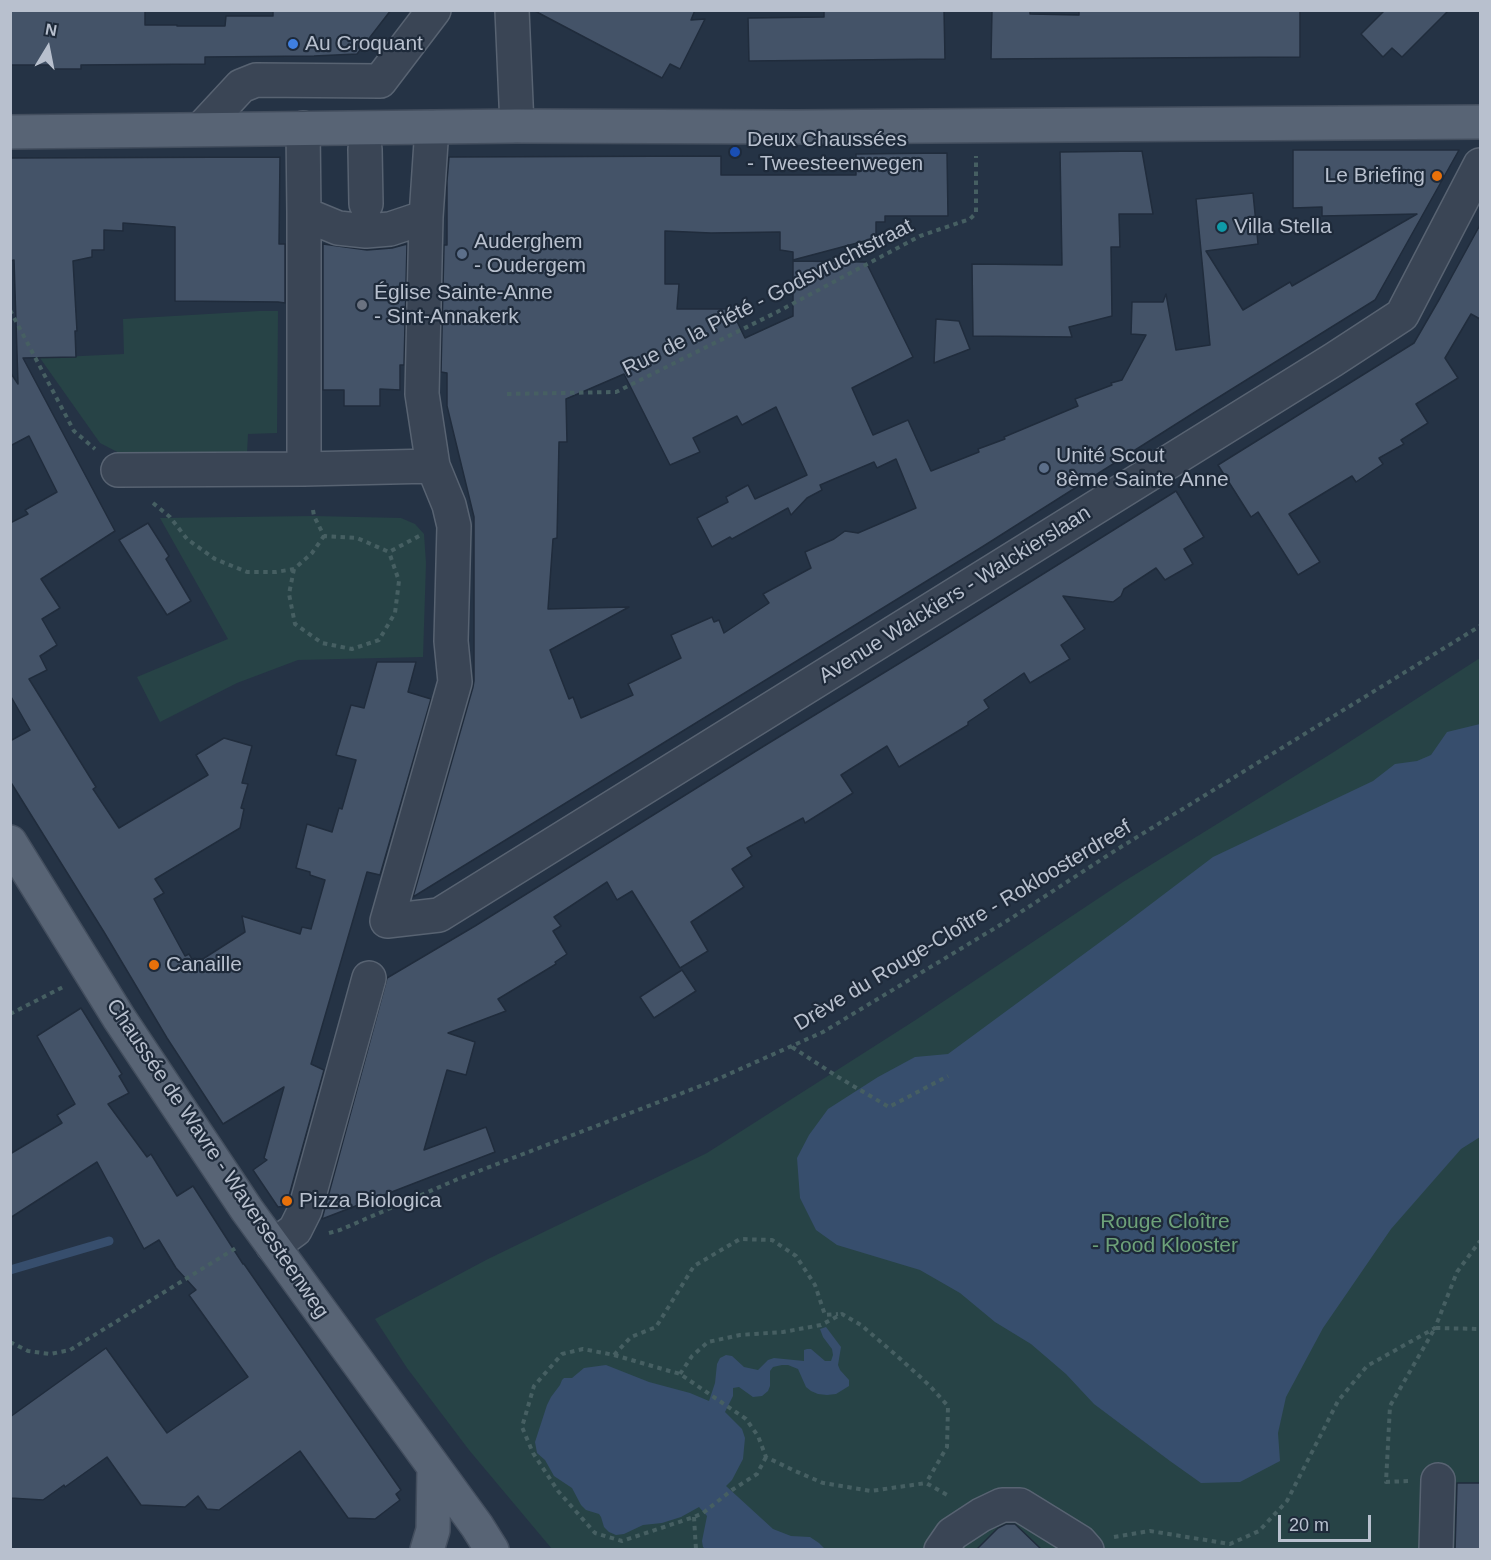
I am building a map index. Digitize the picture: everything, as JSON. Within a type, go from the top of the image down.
[{"type":"main road","points":[[10,132],[303,128],[373,138],[432,127],[1480,122]]},
{"type":"main road","name":"Chaussée de Wavre - Waversesteenweg","points":[[10,842],[119,1018],[247,1210],[284,1238],[434,1468],[492,1550]]},
{"type":"main road","points":[[427,1550],[433,1530],[434,1468]]},
{"type":"street","points":[[366,204],[380,81],[434,10]]},
{"type":"street","points":[[512,10],[517,126]]},
{"type":"street","points":[[202,129],[241,86],[256,80],[380,81]]},
{"type":"street","points":[[118,470],[304,469],[433,465],[422,394],[426,218],[432,127]]},
{"type":"street","points":[[303,128],[304,469]]},
{"type":"street","name":"Avenue Walckiers - Walckierslaan","points":[[433,465],[449,505],[454,526],[451,641],[455,682],[387,921],[439,915],[1402,315],[1480,165]]},
{"type":"street","points":[[304,214],[338,228],[366,231],[390,229],[426,218]]},
{"type":"street","points":[[284,1238],[305,1210],[369,978]]},
{"type":"street","points":[[1436,1550],[1438,1480]]},
{"type":"street","points":[[941,1550],[952,1534],[981,1515],[1002,1505],[1020,1505],[1083,1546]]},
{"type":"path","name":"Rue de la Piété - Godsvruchtstraat","points":[[507,394],[616,392],[777,312],[912,240],[970,219],[976,213],[976,149]]},
{"type":"path","points":[[10,310],[74,431],[160,511],[170,517],[187,539],[215,560],[247,572],[276,572],[294,569],[312,553],[324,536]]},
{"type":"path","points":[[314,510],[314,516],[324,536]]},
{"type":"path","points":[[389,552],[424,534]]},
{"type":"path","points":[[294,569],[289,594],[295,624],[322,643],[352,649],[379,640],[395,613],[399,581],[389,552],[357,538],[324,536]]},
{"type":"path","name":"Drève du Rouge-Cloître - Rokloosterdreef","points":[[284,1238],[340,1230],[459,1179],[711,1082],[823,1032],[1010,919],[1116,850],[1480,626]]},
{"type":"path","points":[[10,1014],[68,984]]},
{"type":"path","points":[[792,1047],[889,1107],[948,1076]]},
{"type":"path","points":[[614,1355],[631,1337],[656,1327],[694,1266],[740,1239],[772,1240],[796,1256],[815,1285],[825,1315],[842,1314],[861,1325],[929,1385],[948,1406],[947,1447],[926,1483]]},
{"type":"path","points":[[1438,1480],[1386,1482],[1389,1406],[1435,1328],[1457,1272],[1480,1241]]},
{"type":"path","points":[[10,1342],[28,1351],[50,1354],[70,1350],[239,1246]]},
{"type":"path","points":[[680,1374],[692,1356],[708,1342],[740,1335],[783,1332],[820,1324],[842,1314]]},
{"type":"path","points":[[1083,1546],[1150,1531],[1230,1544],[1259,1531],[1287,1501],[1338,1401],[1367,1365],[1435,1328],[1480,1329]]},
{"type":"path","points":[[766,1457],[757,1474],[703,1513],[622,1541],[595,1533],[558,1491],[532,1453],[522,1427],[534,1386],[545,1371],[562,1354],[583,1349],[614,1355],[680,1374],[746,1419],[758,1436],[766,1457],[823,1483],[871,1491],[926,1483],[981,1515]]},
{"type":"path","points":[[694,1517],[696,1550]]},
{"type":"green space","points":[[278,311],[277,433],[248,434],[247,454],[125,456],[100,443],[40,358],[124,354],[123,319]]},
{"type":"green space","points":[[314,516],[401,518],[415,524],[424,534],[426,563],[423,657],[298,660],[237,683],[160,722],[137,677],[228,639],[160,518]]},
{"type":"green space","name":"Rouge Cloître - Rood Klooster","points":[[1480,658],[1480,1549],[552,1549],[469,1450],[407,1368],[375,1319],[488,1259],[707,1153],[914,1021],[1123,882],[1329,755]]},
{"type":"water","points":[[1480,724],[1480,1137],[1461,1149],[1391,1229],[1323,1328],[1286,1397],[1278,1433],[1280,1461],[1240,1482],[1201,1483],[1094,1404],[1066,1374],[1031,1344],[995,1322],[960,1293],[920,1270],[837,1245],[816,1230],[800,1198],[797,1158],[809,1135],[828,1109],[878,1077],[915,1057],[948,1054],[1213,857],[1373,781],[1395,764],[1417,761],[1431,755],[1447,732]]},
{"type":"water","points":[[826,1327],[841,1347],[838,1365],[849,1380],[849,1386],[836,1394],[818,1394],[806,1387],[798,1369],[782,1365],[773,1367],[770,1371],[770,1386],[762,1396],[753,1397],[739,1387],[733,1388],[733,1396],[725,1412],[742,1429],[745,1438],[743,1459],[732,1480],[726,1486],[773,1529],[791,1536],[810,1537],[825,1549],[705,1549],[702,1541],[707,1516],[699,1507],[681,1517],[662,1523],[643,1525],[624,1534],[616,1535],[604,1527],[599,1514],[586,1510],[581,1505],[572,1488],[554,1476],[545,1460],[537,1453],[535,1442],[551,1397],[564,1378],[572,1378],[584,1368],[606,1365],[649,1382],[690,1393],[709,1401],[715,1383],[717,1364],[720,1358],[726,1355],[732,1356],[744,1367],[758,1370],[768,1360],[774,1358],[804,1361],[804,1350],[807,1349],[811,1349],[825,1361],[831,1361],[832,1349],[820,1329]]},
{"type":"building","points":[[10,10],[145,10],[145,25],[225,26],[226,16],[273,16],[273,10],[391,10],[357,54],[205,57],[205,64],[81,65],[81,69],[52,69],[52,65],[10,65]]},
{"type":"building","points":[[533,10],[695,10],[691,20],[705,19],[680,69],[670,64],[662,78]]},
{"type":"building","points":[[824,10],[944,10],[945,59],[749,61],[748,18],[824,17]]},
{"type":"building","points":[[992,10],[1030,10],[1030,14],[1079,15],[1079,10],[1300,10],[1300,57],[991,59]]},
{"type":"building","points":[[1385,10],[1449,10],[1402,57],[1392,48],[1383,57],[1361,34]]},
{"type":"building","points":[[1293,150],[1459,150],[1375,300],[982,547],[413,897],[474,681],[474,517],[447,406],[447,373],[441,372],[449,157],[721,156],[721,175],[856,175],[856,154],[947,153],[948,216],[885,216],[885,222],[876,222],[876,238],[793,260],[793,252],[780,250],[780,232],[665,231],[665,284],[679,284],[677,309],[731,309],[745,338],[793,316],[793,261],[866,262],[913,357],[852,388],[873,435],[908,420],[931,471],[979,452],[978,449],[1078,406],[1075,399],[1122,380],[1146,335],[1131,334],[1132,302],[1163,302],[1166,294],[1176,350],[1210,345],[1196,199],[1253,193],[1258,244],[1206,251],[1243,310],[1290,282],[1292,286],[1417,214],[1322,216],[1322,207],[1293,208]],"holes":[[[624,374],[670,465],[700,452],[693,438],[737,416],[742,425],[776,407],[807,475],[755,499],[748,485],[726,497],[728,502],[697,518],[712,547],[730,537],[732,539],[788,508],[791,515],[807,498],[822,490],[820,485],[874,462],[877,468],[896,459],[916,508],[858,533],[845,531],[834,539],[805,552],[811,568],[763,594],[769,603],[724,633],[719,620],[714,622],[712,617],[671,635],[681,658],[628,684],[633,695],[581,718],[573,697],[569,699],[550,650],[629,607],[548,609],[553,539],[557,538],[559,442],[567,442],[566,399]]]},
{"type":"building","points":[[1142,151],[1153,214],[1119,214],[1120,247],[1111,247],[1112,316],[1069,327],[1072,337],[973,336],[972,264],[1062,265],[1060,152]]},
{"type":"building","points":[[280,157],[279,244],[285,244],[285,303],[175,301],[175,227],[123,223],[123,231],[104,230],[104,250],[92,250],[92,257],[73,261],[77,331],[75,331],[76,357],[23,358],[115,531],[41,579],[60,608],[42,619],[57,645],[40,656],[47,670],[29,679],[96,787],[93,789],[119,828],[208,775],[196,755],[224,738],[252,746],[242,783],[248,784],[241,808],[244,809],[240,828],[155,879],[164,893],[154,899],[185,956],[189,954],[195,964],[245,932],[242,916],[300,934],[302,927],[311,929],[325,880],[296,868],[307,824],[332,832],[339,808],[342,809],[356,760],[336,755],[351,705],[364,708],[377,662],[416,662],[408,692],[431,699],[380,875],[367,872],[311,1064],[324,1070],[286,1206],[278,1207],[253,1170],[267,1160],[264,1158],[284,1087],[223,1124],[167,1038],[10,781],[10,741],[30,730],[10,695],[10,523],[28,514],[25,510],[57,492],[29,436],[10,446],[10,372],[18,384],[14,260],[10,261],[10,158]]},
{"type":"building","points":[[1480,225],[1480,319],[1471,314],[1445,358],[1458,378],[1416,404],[1428,423],[1401,440],[1404,444],[1379,458],[1383,464],[1356,482],[1352,476],[1289,514],[1320,562],[1298,575],[1258,512],[1251,517],[1218,465],[1414,343]]},
{"type":"building","name":"Église Sainte-Anne - Sint-Annakerk","points":[[323,244],[367,250],[407,244],[404,365],[400,365],[400,390],[380,389],[380,406],[344,406],[344,390],[323,390]]},
{"type":"building","points":[[936,319],[959,321],[970,349],[934,363]]},
{"type":"building","points":[[1176,491],[1204,537],[1184,549],[1193,564],[1165,580],[1156,568],[1124,589],[1121,596],[1113,602],[1063,596],[1085,629],[1061,645],[1070,659],[1030,683],[1024,673],[984,700],[989,708],[968,722],[968,725],[899,767],[887,746],[841,775],[853,793],[805,823],[803,818],[747,848],[752,856],[732,869],[744,887],[691,922],[708,951],[680,968],[632,891],[617,900],[607,882],[554,917],[561,926],[553,931],[567,954],[555,962],[556,964],[498,999],[506,1011],[448,1033],[475,1042],[466,1075],[447,1070],[424,1150],[486,1127],[495,1152],[322,1219],[387,978],[475,926]]},
{"type":"building","points":[[148,523],[169,556],[166,559],[191,601],[167,615],[119,540]]},
{"type":"building","points":[[682,970],[696,991],[654,1018],[640,997]]},
{"type":"building","points":[[81,1008],[122,1074],[119,1076],[129,1093],[108,1104],[147,1157],[151,1154],[177,1196],[193,1186],[243,1264],[401,1490],[396,1494],[400,1500],[375,1519],[348,1518],[300,1451],[219,1510],[207,1509],[198,1496],[185,1507],[141,1505],[107,1457],[43,1500],[10,1498],[10,1417],[106,1348],[167,1433],[248,1377],[189,1295],[196,1290],[176,1268],[159,1240],[144,1249],[97,1162],[10,1218],[10,1154],[62,1123],[57,1115],[75,1104],[37,1036]]},
{"type":"building","points":[[1457,1483],[1480,1483],[1480,1550],[1455,1550]]},
{"type":"building","points":[[1006,1524],[1015,1524],[1042,1550],[976,1550],[998,1528]]},
{"type":"waterway","points":[[10,1270],[109,1241]]},
{"type":"place","name":"Au Croquant","points":[[293,44]]},
{"type":"place","name":"Deux Chaussées - Tweesteenwegen","points":[[735,152]]},
{"type":"place","name":"Le Briefing","points":[[1437,176]]},
{"type":"place","name":"Villa Stella","points":[[1222,227]]},
{"type":"place","name":"Auderghem - Oudergem","points":[[462,254]]},
{"type":"place","name":"Église Sainte-Anne - Sint-Annakerk","points":[[362,305]]},
{"type":"place","name":"Unité Scout 8ème Sainte Anne","points":[[1044,468]]},
{"type":"place","name":"Canaille","points":[[154,965]]},
{"type":"place","name":"Pizza Biologica","points":[[287,1201]]}]
